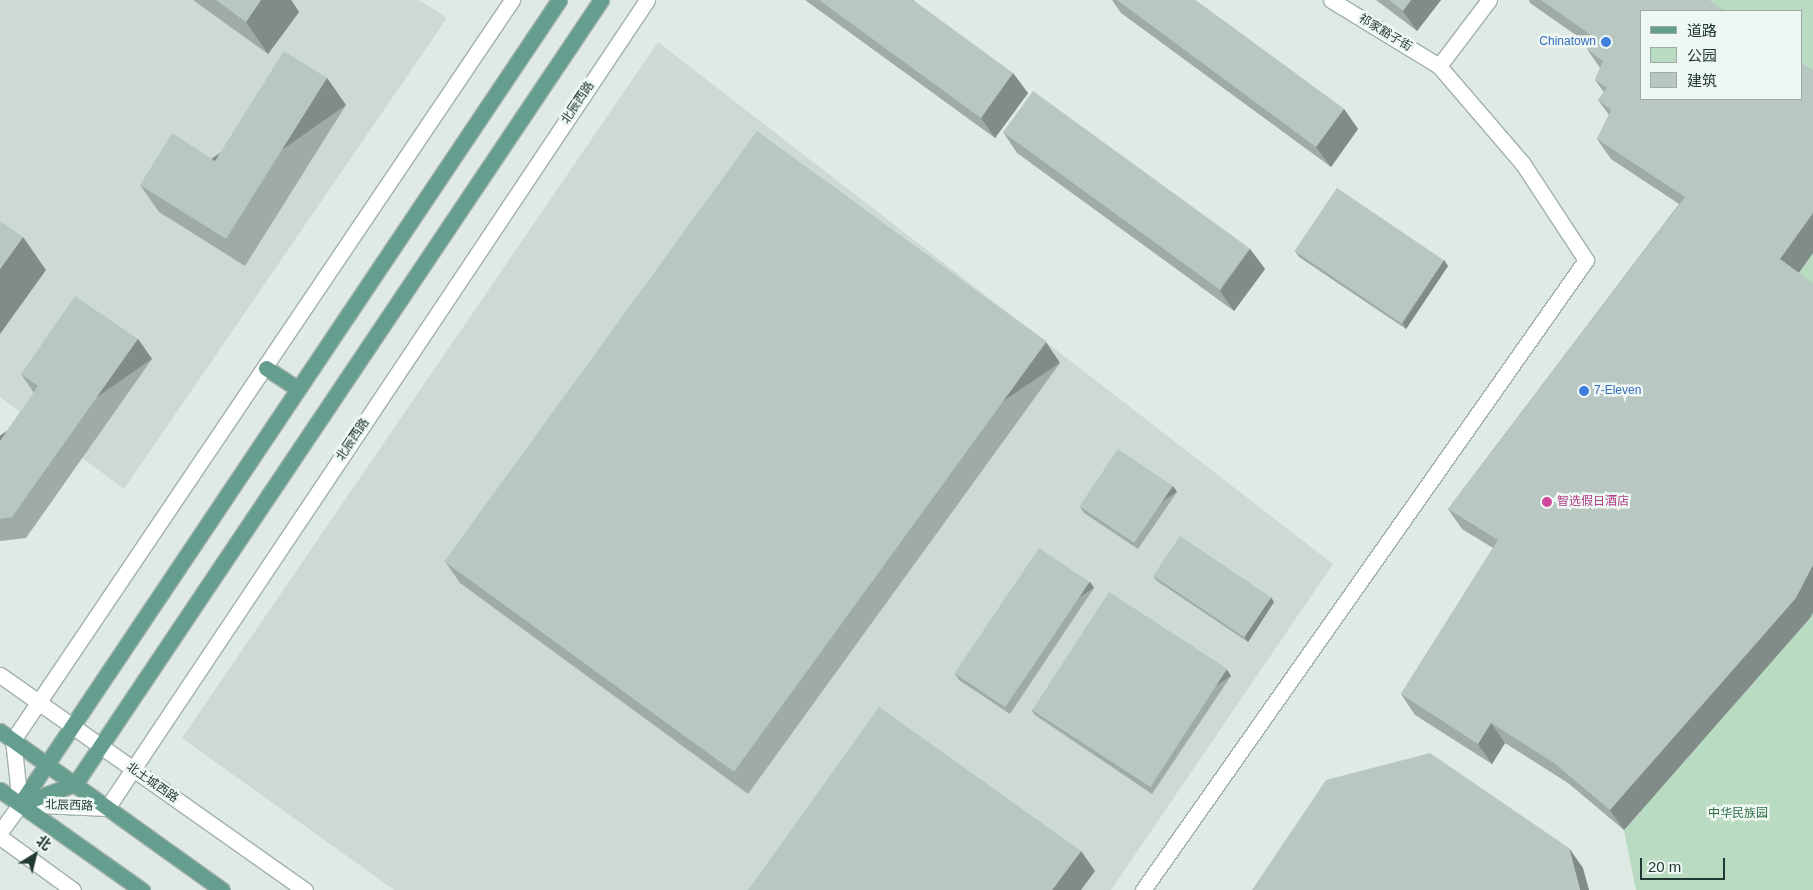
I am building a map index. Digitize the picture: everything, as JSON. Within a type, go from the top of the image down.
[{"type":"main road","points":[[20,804],[73,728],[559,0]]},
{"type":"main road","name":"北辰西路","points":[[20,804],[75,784],[600,0]]},
{"type":"main road","points":[[266,368],[298,389]]},
{"type":"main road","points":[[0,731],[222,890]]},
{"type":"main road","points":[[0,790],[142,890]]},
{"type":"street","points":[[0,832],[20,804],[13,740],[266,368],[512,0]]},
{"type":"street","name":"北辰西路","points":[[20,804],[107,808],[647,0]]},
{"type":"street","name":"祁家豁子街","points":[[1143,890],[1586,260],[1523,164],[1439,66],[1331,0]]},
{"type":"street","points":[[1439,66],[1489,0]]},
{"type":"street","name":"北土城西路","points":[[0,675],[305,890]]},
{"type":"street","points":[[0,837],[73,890]]},
{"type":"shaded area","points":[[0,0],[419,0],[447,18],[124,489],[0,397]]},
{"type":"shaded area","points":[[658,42],[1333,564],[1111,890],[394,890],[182,738]]},
{"type":"green space","points":[[1692,0],[1813,0],[1813,82],[1803,75],[1803,10],[1707,10]]},
{"type":"green space","points":[[1813,253],[1813,293],[1794,279]]},
{"type":"green space","name":"中华民族园","points":[[1813,613],[1813,890],[1636,890],[1624,830]]},
{"type":"building","points":[[216,0],[261,0],[246,22]]},
{"type":"building","points":[[819,0],[913,0],[1013,73],[981,118]]},
{"type":"building","points":[[1117,0],[1195,0],[1344,109],[1316,147]]},
{"type":"building","points":[[1389,0],[1411,0],[1403,11]]},
{"type":"building","points":[[1541,0],[1708,0],[1723,10],[1640,10],[1640,100],[1803,100],[1803,64],[1813,71],[1813,213],[1780,259],[1813,283],[1813,565],[1796,598],[1610,810],[1554,763],[1491,723],[1478,744],[1401,694],[1498,540],[1448,509],[1685,197],[1597,139],[1611,110],[1598,100],[1607,88],[1595,80],[1603,61],[1587,49],[1595,38]]},
{"type":"building","points":[[284,51],[327,78],[226,239],[140,185],[172,133],[215,161]]},
{"type":"building","points":[[1033,91],[1250,249],[1220,290],[1003,132]]},
{"type":"building","points":[[757,131],[1047,341],[734,772],[444,561]]},
{"type":"building","points":[[1337,188],[1444,260],[1401,323],[1295,251]]},
{"type":"building","points":[[0,221],[23,237],[0,269]]},
{"type":"building","points":[[75,296],[138,339],[12,517],[0,519],[0,441],[38,386],[21,374]]},
{"type":"building","points":[[1118,449],[1173,486],[1134,543],[1079,506]]},
{"type":"building","points":[[1180,536],[1271,598],[1244,637],[1153,576]]},
{"type":"building","points":[[1039,548],[1090,582],[1005,707],[955,673]]},
{"type":"building","points":[[1109,592],[1227,669],[1150,787],[1032,710]]},
{"type":"building","points":[[879,707],[1081,851],[1052,890],[748,890]]},
{"type":"building","points":[[1430,753],[1569,848],[1580,890],[1252,890],[1326,780]]},
{"type":"place","name":"Chinatown","points":[[1606,42]]},
{"type":"place","name":"7-Eleven","points":[[1584,391]]},
{"type":"place","name":"智选假日酒店","points":[[1547,502]]}]
